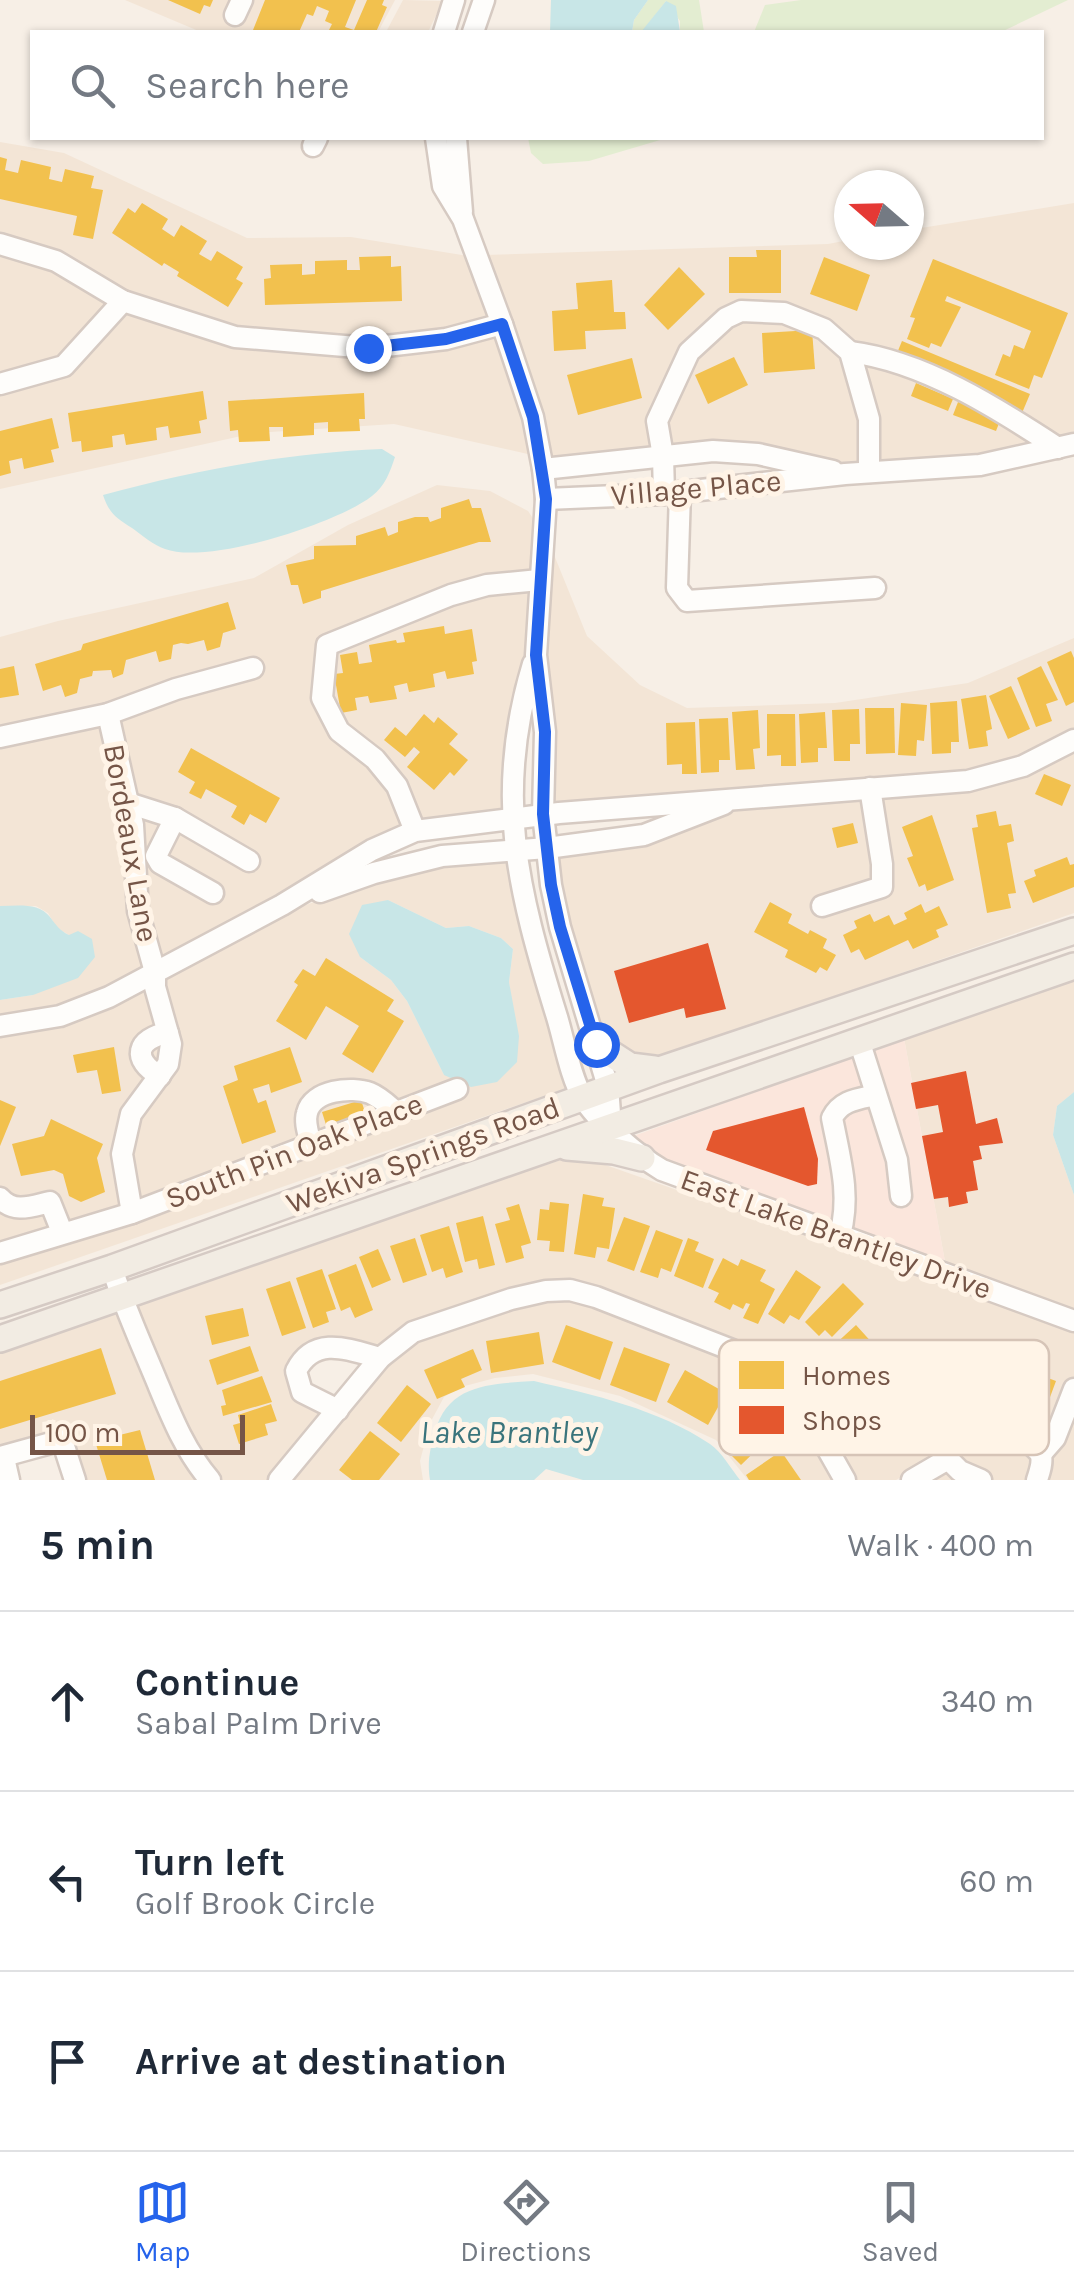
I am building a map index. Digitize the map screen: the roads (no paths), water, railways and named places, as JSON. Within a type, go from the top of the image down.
[{"type":"main road","name":"Wekiva Springs Road","points":[[0,1305],[582,1097],[1074,932]]},
{"type":"main road","points":[[858,1040],[876,1014],[946,988],[995,958]]},
{"type":"main road","name":"Wekiva Springs Road","points":[[0,1339],[1074,966]]},
{"type":"main road","points":[[596,1044],[630,1066],[660,1070]]},
{"type":"main road","points":[[552,1147],[580,1147],[642,1158]]},
{"type":"street","points":[[445,30],[454,0]]},
{"type":"street","points":[[474,30],[484,0]]},
{"type":"street","points":[[438,140],[462,219],[533,417],[543,470],[546,499],[536,655],[545,732],[543,814],[551,885],[608,1088],[610,1127]]},
{"type":"street","points":[[0,244],[56,261],[122,301],[235,337],[368,348],[446,339],[502,324]]},
{"type":"street","points":[[0,384],[64,366],[122,301]]},
{"type":"street","points":[[869,472],[869,418],[850,352],[824,329],[784,313],[741,312],[726,318],[689,352],[656,420],[672,493],[678,588],[687,600],[874,588]]},
{"type":"street","points":[[850,352],[874,355],[968,392],[1066,446]]},
{"type":"street","name":"Village Place","points":[[546,499],[672,493],[845,474],[980,465],[1066,446]]},
{"type":"street","name":"Village Place","points":[[543,470],[712,451],[758,454],[845,474]]},
{"type":"street","points":[[415,831],[397,786],[375,759],[339,731],[322,698],[327,645],[451,595],[487,585],[539,580]]},
{"type":"street","points":[[536,655],[522,699],[516,737],[512,818],[515,851],[523,904],[582,1097]]},
{"type":"street","points":[[0,737],[108,714],[176,688],[253,668]]},
{"type":"street","name":"Bordeaux Lane","points":[[108,714],[133,826],[138,911],[168,1033]]},
{"type":"street","points":[[0,1026],[60,1016],[110,996],[282,905],[372,850],[415,831],[543,814],[968,781],[1022,766],[1074,740]]},
{"type":"street","points":[[822,906],[882,886],[870,788]]},
{"type":"street","points":[[282,905],[374,873],[442,856],[548,848],[649,834],[739,797]]},
{"type":"street","points":[[128,803],[175,818],[249,861]]},
{"type":"street","points":[[643,805],[649,834]]},
{"type":"street","points":[[175,818],[156,856],[160,863],[213,894]]},
{"type":"street","points":[[132,1214],[122,1154],[131,1114],[160,1076],[171,1055],[168,1033],[150,1038],[140,1053],[149,1070],[160,1076]]},
{"type":"street","points":[[858,1040],[898,1160],[902,1196]]},
{"type":"street","points":[[311,1145],[306,1116],[310,1103],[324,1095],[351,1089],[369,1092],[396,1112]]},
{"type":"street","name":"South Pin Oak Place","points":[[0,1254],[62,1232],[132,1214],[457,1089]]},
{"type":"street","points":[[840,1236],[847,1209],[846,1188],[832,1118],[838,1107],[847,1102],[876,1095]]},
{"type":"street","name":"East Lake Brantley Drive","points":[[582,1097],[642,1158],[662,1170],[1074,1322]]},
{"type":"street","points":[[0,1198],[6,1206],[24,1209],[50,1202],[62,1232]]},
{"type":"street","points":[[112,1268],[179,1434],[210,1480]]},
{"type":"street","points":[[279,1480],[380,1358],[414,1332],[511,1299],[558,1291],[596,1297],[719,1345]]},
{"type":"street","points":[[338,1410],[302,1392],[296,1371],[303,1357],[324,1347],[380,1358]]},
{"type":"street","points":[[1049,1444],[1074,1390]]},
{"type":"street","points":[[9,1480],[2,1458],[62,1440],[76,1480]]},
{"type":"street","points":[[830,1455],[845,1480]]},
{"type":"street","points":[[912,1480],[949,1455]]},
{"type":"street","points":[[1036,1480],[1040,1455]]},
{"type":"street","points":[[948,1459],[960,1472],[981,1480]]},
{"type":"water","points":[[551,0],[648,0],[634,20],[632,30],[550,30]]},
{"type":"water","points":[[666,1],[676,6],[680,30],[643,30]]},
{"type":"water","points":[[382,449],[395,457],[384,483],[372,496],[302,529],[239,547],[184,552],[165,549],[117,518],[103,495],[241,464]]},
{"type":"water","points":[[388,900],[446,928],[469,926],[501,938],[513,949],[509,982],[519,1036],[517,1062],[497,1082],[471,1087],[444,1075],[407,1001],[391,980],[360,957],[349,934],[362,905]]},
{"type":"water","points":[[0,906],[40,909],[69,935],[78,931],[92,939],[95,957],[78,978],[33,995],[0,1000]]},
{"type":"water","points":[[1074,1092],[1074,1195],[1053,1135],[1057,1106]]},
{"type":"water","name":"Lake Brantley","points":[[534,1381],[669,1421],[714,1447],[740,1480],[583,1480],[546,1469],[534,1480],[430,1480],[433,1438],[450,1404],[474,1389]]}]
